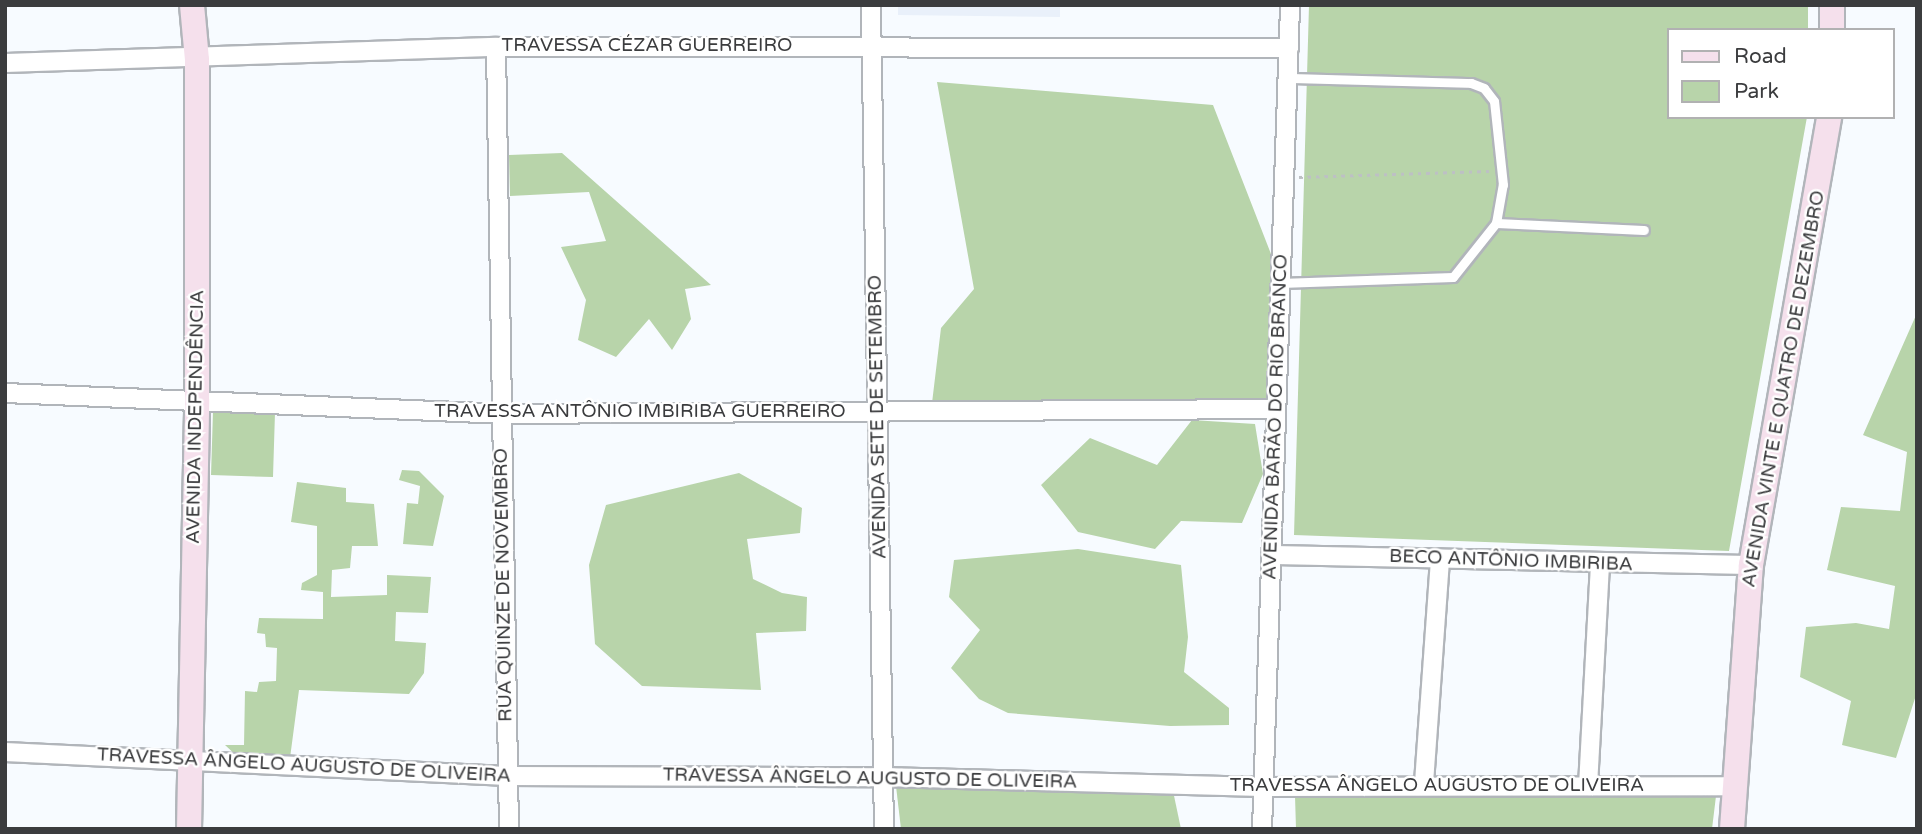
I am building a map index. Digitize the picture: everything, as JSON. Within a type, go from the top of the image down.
[{"type":"street","name":"AVENIDA INDEPENDÊNCIA","points":[[189,829],[197,401],[197,60],[192,5]]},
{"type":"street","name":"AVENIDA SETE DE SETEMBRO","points":[[871,5],[884,829]]},
{"type":"street","name":"AVENIDA BARÃO DO RIO BRANCO","points":[[1262,829],[1290,5]]},
{"type":"street","points":[[1832,5],[1832,28]]},
{"type":"street","name":"TRAVESSA CÉZAR GUERREIRO","points":[[5,63],[197,60],[496,47],[1289,48]]},
{"type":"street","name":"RUA QUINZE DE NOVEMBRO","points":[[496,47],[509,829]]},
{"type":"street","name":"AVENIDA VINTE E QUATRO DE DEZEMBRO","points":[[1732,829],[1751,565],[1829,119]]},
{"type":"street","name":"TRAVESSA ANTÔNIO IMBIRIBA GUERREIRO","points":[[5,393],[502,414],[1275,410]]},
{"type":"street","name":"BECO ANTÔNIO IMBIRIBA","points":[[1272,555],[1600,564],[1751,565]]},
{"type":"street","points":[[1424,783],[1440,559]]},
{"type":"street","points":[[1588,786],[1600,564]]},
{"type":"street","name":"TRAVESSA ÂNGELO AUGUSTO DE OLIVEIRA","points":[[5,752],[507,776],[883,777],[1262,787],[1424,783],[1736,786]]},
{"type":"lane","points":[[1280,283],[1454,277],[1496,223],[1502,171],[1494,101],[1471,83],[1287,78]]},
{"type":"lane","points":[[1496,223],[1644,230]]},
{"type":"path","points":[[1294,177],[1502,171]]},
{"type":"shaded area","points":[[898,5],[1060,5],[1060,17],[898,15]]},
{"type":"green space","points":[[1309,5],[1808,5],[1808,28],[1666,28],[1666,119],[1807,119],[1729,551],[1294,535]]},
{"type":"green space","points":[[937,82],[1213,105],[1271,254],[1266,402],[932,403],[941,328],[974,289]]},
{"type":"green space","points":[[562,153],[711,285],[685,289],[691,319],[672,350],[649,319],[616,357],[578,340],[586,300],[561,247],[606,241],[589,192],[510,196],[509,155]]},
{"type":"green space","points":[[1917,313],[1917,692],[1896,758],[1842,745],[1851,701],[1800,677],[1806,627],[1856,623],[1889,629],[1895,586],[1827,570],[1841,507],[1900,511],[1907,452],[1863,435]]},
{"type":"green space","points":[[213,412],[275,412],[273,477],[211,475]]},
{"type":"green space","points":[[1192,420],[1255,424],[1263,474],[1242,523],[1181,521],[1155,549],[1078,532],[1041,485],[1090,438],[1157,465]]},
{"type":"green space","points":[[402,470],[419,471],[444,496],[433,546],[403,544],[407,503],[418,504],[420,486],[399,480]]},
{"type":"green space","points":[[739,473],[802,508],[800,533],[747,539],[753,579],[782,593],[807,597],[806,631],[756,633],[761,690],[642,686],[595,644],[589,565],[606,505]]},
{"type":"green space","points":[[297,482],[346,488],[346,502],[374,504],[378,546],[352,546],[350,568],[332,570],[331,597],[387,595],[387,575],[431,577],[428,613],[396,612],[395,641],[426,643],[424,673],[409,694],[299,690],[290,758],[240,759],[225,745],[244,745],[245,691],[257,692],[259,682],[276,681],[277,648],[266,647],[265,634],[257,633],[259,618],[323,619],[323,592],[301,590],[302,583],[317,575],[317,526],[291,522]]},
{"type":"green space","points":[[1078,549],[1181,565],[1188,637],[1184,672],[1229,708],[1229,725],[1170,726],[1008,713],[979,699],[951,668],[980,630],[949,597],[954,560]]},
{"type":"green space","points":[[896,786],[1173,791],[1181,829],[901,829]]},
{"type":"green space","points":[[1295,796],[1716,796],[1712,829],[1296,829]]}]
